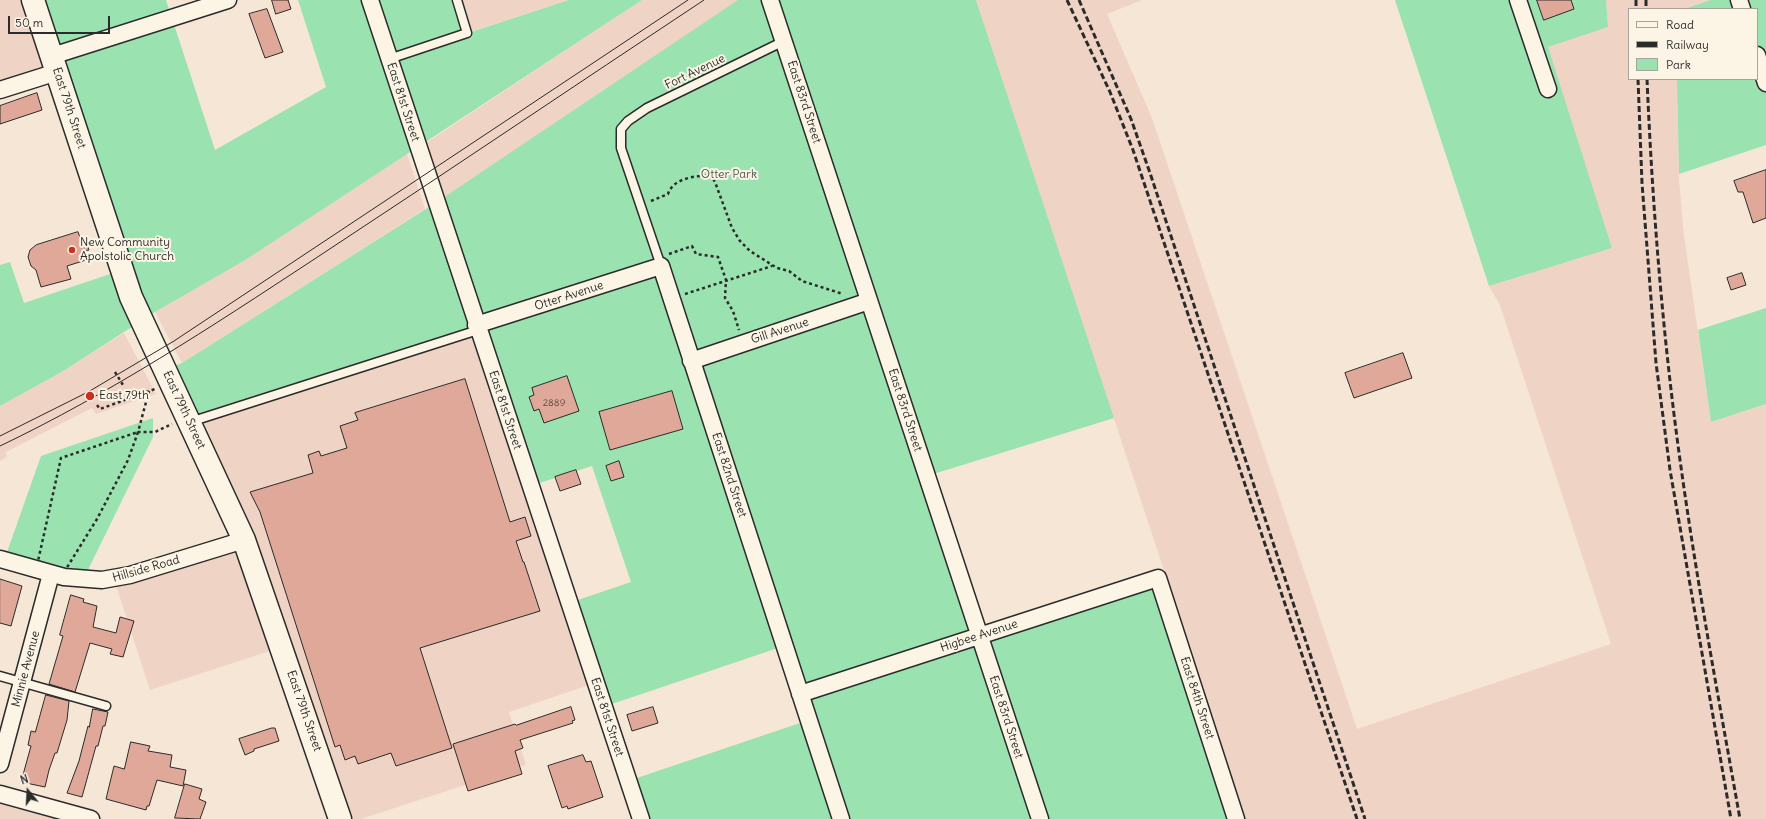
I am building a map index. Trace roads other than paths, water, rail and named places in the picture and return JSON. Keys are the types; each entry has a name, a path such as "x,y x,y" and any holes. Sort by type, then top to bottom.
{"main road":[{"name":"East 79th Street","path":"33,0 130,297 181,423 244,540 340,819"}],"street":[{"path":"0,90 54,64 228,0"},
{"name":"East 81st Street","path":"370,0 640,819"},
{"name":"East 83rd Street","path":"770,0 1040,819"},
{"path":"1518,0 1548,89"},
{"path":"1758,58 1766,83"},
{"name":"Otter Avenue","path":"477,328 665,260"},
{"name":"East 82nd Street","path":"665,260 691,360 841,819"},
{"name":"Gill Avenue","path":"691,360 869,302"},
{"name":"Hillside Road","path":"0,559 58,572 64,577 94,580 114,579 244,540"},
{"name":"Minnie Avenue","path":"0,764 22,682 58,572"},
{"name":"Higbee Avenue","path":"800,694 1158,578"},
{"name":"East 84th Street","path":"1158,578 1236,819"},
{"path":"0,794 91,819"}],"lane":[{"path":"389,59 467,34 457,0"},
{"name":"Fort Avenue","path":"621,129 628,121 647,108 784,41"},
{"name":"East 82nd Street","path":"621,129 621,148 665,260"},
{"path":"181,423 477,328"},
{"path":"0,676 106,706"}],"tram line":[{"path":"0,436 88,392 174,341 688,0"},
{"path":"0,446 41,426 121,382 198,334 362,228 704,0"}],"railway":[{"path":"1067,0 1110,92 1133,150 1357,819"},
{"path":"1079,0 1131,119 1150,173 1365,819"},
{"path":"1636,0 1636,8"},
{"path":"1646,0 1646,8"},
{"path":"1638,80 1642,183 1656,363 1670,470 1731,819"},
{"path":"1647,80 1658,255 1676,430 1698,577 1740,819"}],"place":[{"name":"New Community Apolstolic Church","path":"72,250"},
{"name":"East 79th","path":"90,396"}],"park label":[{"name":"Otter Park","path":"729,175"}]}
